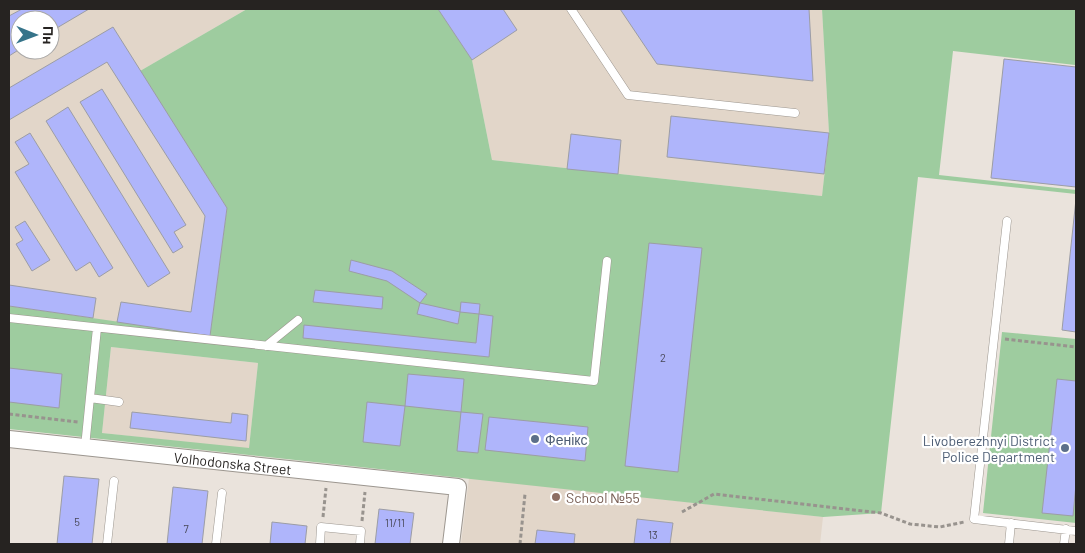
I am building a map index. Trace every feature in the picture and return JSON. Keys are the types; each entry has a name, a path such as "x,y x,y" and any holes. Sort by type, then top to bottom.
{"street":[{"name":"Volhodonska Street","path":"9,439 458,487 451,544"}],"lane":[{"path":"571,9 628,94 795,112"},
{"path":"1007,221 974,519 1076,530"},
{"path":"9,318 594,381 606,261"},
{"path":"266,346 298,320"},
{"path":"85,447 98,328"},
{"path":"90,398 119,402"},
{"path":"107,544 114,481"},
{"path":"216,544 222,492"},
{"path":"1009,544 1011,523"},
{"path":"320,544 321,527 361,531 360,544"},
{"path":"1064,544 1066,529"}],"path":[{"path":"994,338 1076,347"},
{"path":"9,414 88,423"},
{"path":"321,527 327,473"},
{"path":"361,531 367,477"},
{"path":"520,544 525,494"},
{"path":"682,512 714,494 881,512 910,524 940,527 974,519"}],"shaded area":[{"path":"9,9 247,9 140,71 227,208 210,336 9,306"},
{"path":"438,9 822,9 829,133 822,196 492,160 472,60"},
{"path":"111,347 258,363 249,449 102,433"},
{"name":"School №55","path":"469,478 823,517 820,544 461,544"}],"green space":[{"path":"247,9 438,9 472,60 492,160 822,196 829,133 822,9 1076,9 1075,65 953,51 939,175 1076,190 1076,194 918,177 881,513 823,517 9,429 9,306 210,335 227,208 140,71","holes":["111,347 258,363 249,448 102,433"]},
{"path":"1002,332 1076,339 1076,523 983,513"}],"building":[{"path":"89,9 60,26 60,10 20,10"},
{"path":"438,9 503,9 517,30 472,60"},
{"path":"620,9 809,9 813,81 657,64"},
{"path":"10,15 9,56 9,16"},
{"path":"113,27 227,208 210,336 117,322 121,302 191,312 205,216 107,62 9,120 9,88 57,60 60,60 60,58"},
{"path":"1004,59 1076,67 1076,187 991,178"},
{"path":"102,89 186,225 174,232 183,247 173,253 80,102"},
{"path":"68,107 170,273 148,287 46,121"},
{"path":"671,116 829,133 824,174 667,157"},
{"path":"30,133 113,268 99,277 90,262 76,271 15,172 29,164 15,142"},
{"path":"571,134 621,140 618,174 567,169"},
{"path":"1076,199 1076,332 1062,330"},
{"path":"25,221 50,260 32,271 16,244 23,240 15,227"},
{"path":"649,243 702,248 678,472 625,466"},
{"path":"351,260 392,271 427,294 420,303 387,281 349,271"},
{"path":"9,285 96,298 93,318 9,306"},
{"path":"315,290 383,297 382,309 313,302"},
{"path":"461,302 480,304 479,314 460,312"},
{"path":"420,303 460,312 458,324 417,314"},
{"path":"479,314 493,316 489,357 303,338 304,325 476,343"},
{"path":"9,368 62,374 59,408 9,402"},
{"path":"408,374 464,379 461,412 405,406"},
{"path":"1057,379 1076,381 1076,484 1073,516 1042,513"},
{"path":"367,402 405,406 400,446 363,442"},
{"path":"132,412 231,423 232,413 248,415 246,441 130,428"},
{"path":"461,412 483,414 478,453 457,451"},
{"path":"489,417 588,427 585,461 485,450"},
{"path":"64,476 99,479 92,544 57,544"},
{"path":"173,487 208,491 202,544 167,544"},
{"path":"379,509 414,513 410,544 375,544"},
{"path":"637,519 673,523 670,544 634,544"},
{"path":"272,522 307,526 305,544 270,544"},
{"path":"537,530 575,534 574,544 535,544"}],"place":[{"name":"Фенікс","path":"535,439"},
{"name":"Livoberezhnyi District Police Department","path":"1065,448"},
{"name":"School №55","path":"556,497"}]}
